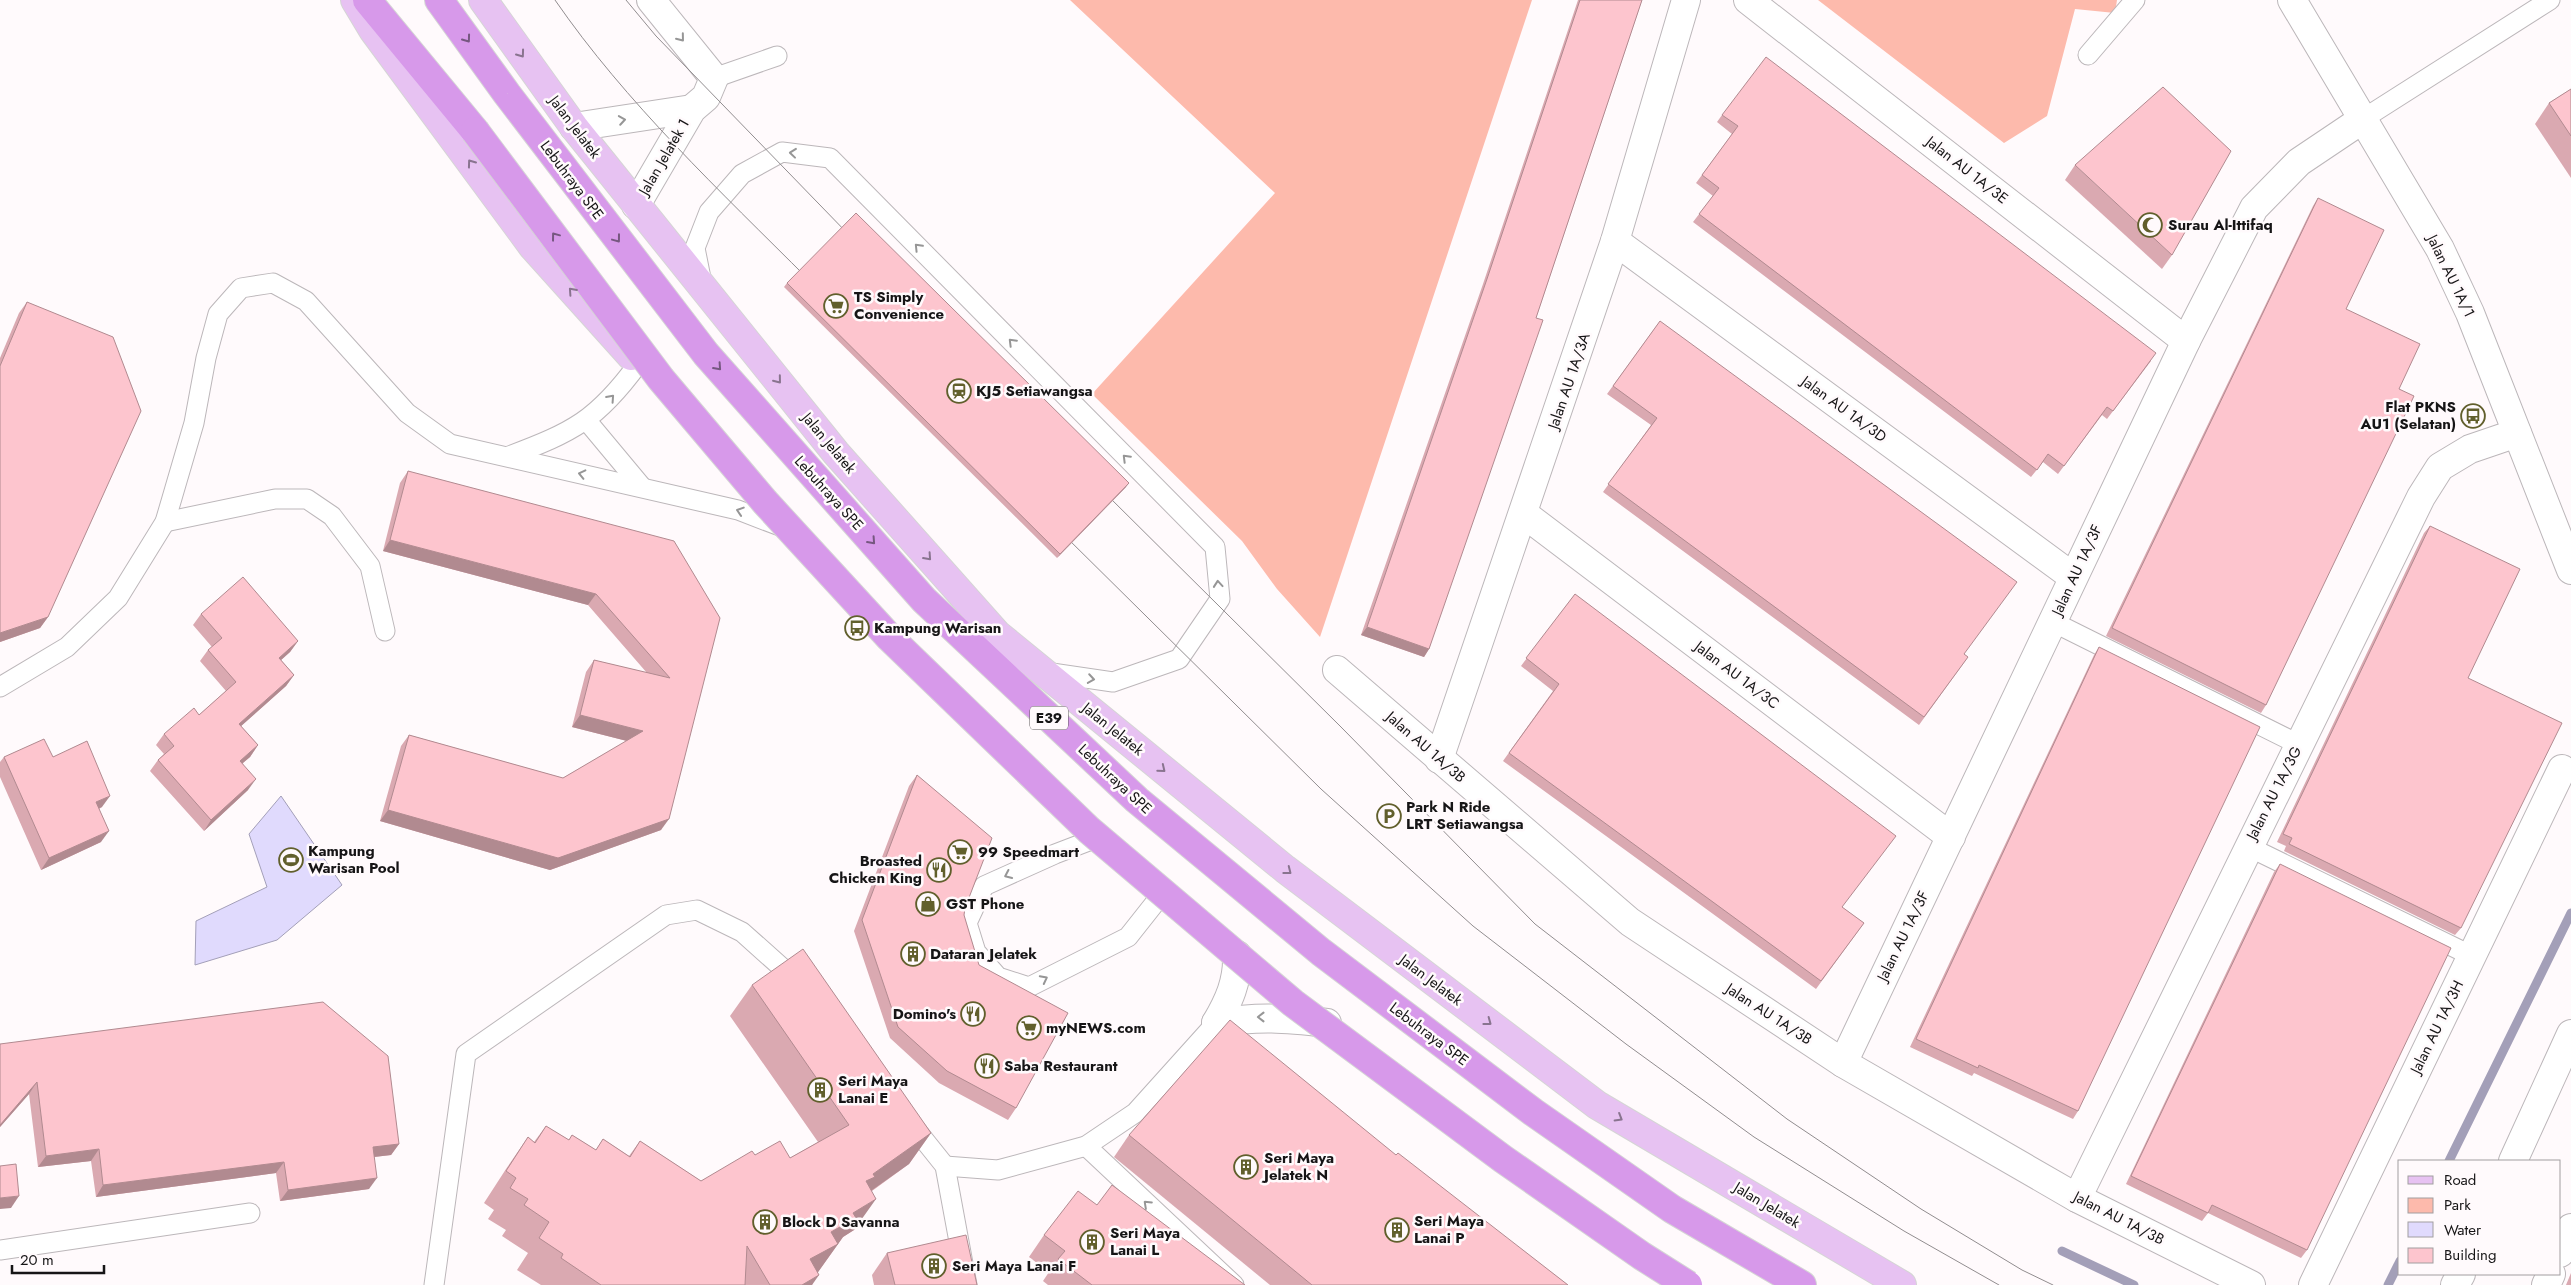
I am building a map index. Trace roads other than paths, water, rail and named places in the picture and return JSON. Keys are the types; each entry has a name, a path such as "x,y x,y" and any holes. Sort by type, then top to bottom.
{"highway":[{"path":"367,0 474,131 661,379 766,502 890,638 1089,830 1293,1003 1503,1160 1642,1256 1688,1285"},
{"path":"387,0 474,131"},
{"name":"Lebuhraya SPE","path":"439,0 519,110 706,354 924,600 1137,800 1321,952 1533,1112 1672,1209 1802,1285"}],"main road":[{"path":"355,0 373,30 533,247 785,528 875,612 913,656 1190,921 1327,1023 1459,1126 1688,1285"},
{"name":"Jalan Jelatek","path":"483,0 574,127 836,453 997,634 1285,869 1598,1105 1902,1285"}],"street":[{"path":"651,0 714,78"},
{"name":"Jalan AU 1A/3A","path":"1440,759 1616,242 1686,0"},
{"name":"Jalan AU 1A/3E","path":"1748,0 2186,341"},
{"name":"Jalan AU 1A/1","path":"2292,0 2440,249 2470,313 2571,570"},
{"name":"Jalan Jelatek 1","path":"636,205 692,110 706,97 714,78"},
{"name":"Jalan Jelatek 1","path":"574,127 692,110"},
{"name":"Jalan AU 1A/3F","path":"1843,1063 2186,341 2254,208 2299,162 2364,119"},
{"name":"Jalan AU 1A/3D","path":"1616,242 2073,577"},
{"name":"Jalan AU 1A/3G","path":"2077,1198 2247,846 2421,497 2440,467 2470,449 2517,433"},
{"name":"Jalan AU 1A/3C","path":"1524,514 1951,837"},
{"name":"Jalan AU 1A/3B","path":"1337,670 1630,922 1843,1063 2077,1198 2251,1285"},
{"name":"Jalan AU 1A/3H","path":"2313,1285 2562,769"},
{"path":"1216,1023 1229,1000 1238,972 1237,955"},
{"path":"1216,1023 1262,1017 1327,1023"},
{"path":"2513,1160 2571,1034"},
{"path":"2561,1251 2571,1228"}],"lane":[{"path":"2088,55 2135,0"},
{"path":"2364,119 2550,0"},
{"path":"714,78 777,56"},
{"path":"703,288 695,248 709,212 742,174 782,152 830,158 1215,547 1220,599 1179,659 1113,682 1043,671"},
{"path":"0,687 66,647 118,598 165,522 194,423 206,358 218,314 241,288 273,283 306,301 407,413 450,444 738,510 785,528"},
{"path":"509,456 559,437 587,420 609,401 638,364"},
{"path":"587,420 642,487"},
{"path":"165,522 275,500 307,498 332,516 370,566 385,631"},
{"path":"2053,622 2298,744"},
{"path":"1102,836 1055,854 984,886 967,923 976,952 998,977 1029,987 1128,937 1162,894"},
{"path":"2247,846 2472,956"},
{"path":"434,1285 466,1054 666,915 697,910 742,932 793,976 811,999"},
{"path":"945,1166 998,1170 1086,1146 1135,1113 1216,1023"},
{"path":"896,1105 945,1166 967,1285"},
{"path":"1086,1146 1234,1285"},
{"path":"0,1250 250,1213"}],"water":[{"name":"Kampung Warisan Pool","path":"281,796 342,885 277,940 195,965 196,921 267,887 249,834"}],"waterway":[{"path":"2449,1160 2571,913"},
{"path":"2062,1251 2134,1285"},
{"path":"2388,1285 2398,1265"}],"tram line":[{"path":"555,0 612,75 643,110 708,179 808,279"},
{"path":"626,0 656,36 851,237"},
{"path":"1103,491 1341,727 1535,924 1787,1119 1921,1209 2022,1270 2053,1285"},
{"path":"1061,532 1321,789 1473,926 1626,1044 1754,1137 1904,1231 1999,1285"}],"place":[{"name":"Surau Al-Ittifaq","path":"2150,225"},
{"name":"TS Simply Convenience","path":"836,306"},
{"name":"KJ5 Setiawangsa","path":"959,391"},
{"name":"Flat PKNS AU1 (Selatan)","path":"2473,416"},
{"name":"Kampung Warisan","path":"857,628"},
{"name":"Park N Ride LRT Setiawangsa","path":"1389,816"},
{"name":"99 Speedmart","path":"960,852"},
{"name":"Kampung Warisan Pool","path":"291,860"},
{"name":"Broasted Chicken King","path":"939,870"},
{"name":"GST Phone","path":"928,904"},
{"name":"Dataran Jelatek","path":"913,954"},
{"name":"Domino's","path":"973,1014"},
{"name":"myNEWS.com","path":"1029,1028"},
{"name":"Saba Restaurant","path":"987,1066"},
{"name":"Seri Maya Lanai E","path":"820,1090"},
{"name":"Seri Maya Jelatek N","path":"1246,1167"},
{"name":"Block D Savanna","path":"765,1222"},
{"name":"Seri Maya Lanai P","path":"1397,1230"},
{"name":"Seri Maya Lanai L","path":"1092,1242"},
{"name":"Seri Maya Lanai F","path":"934,1266"}]}
